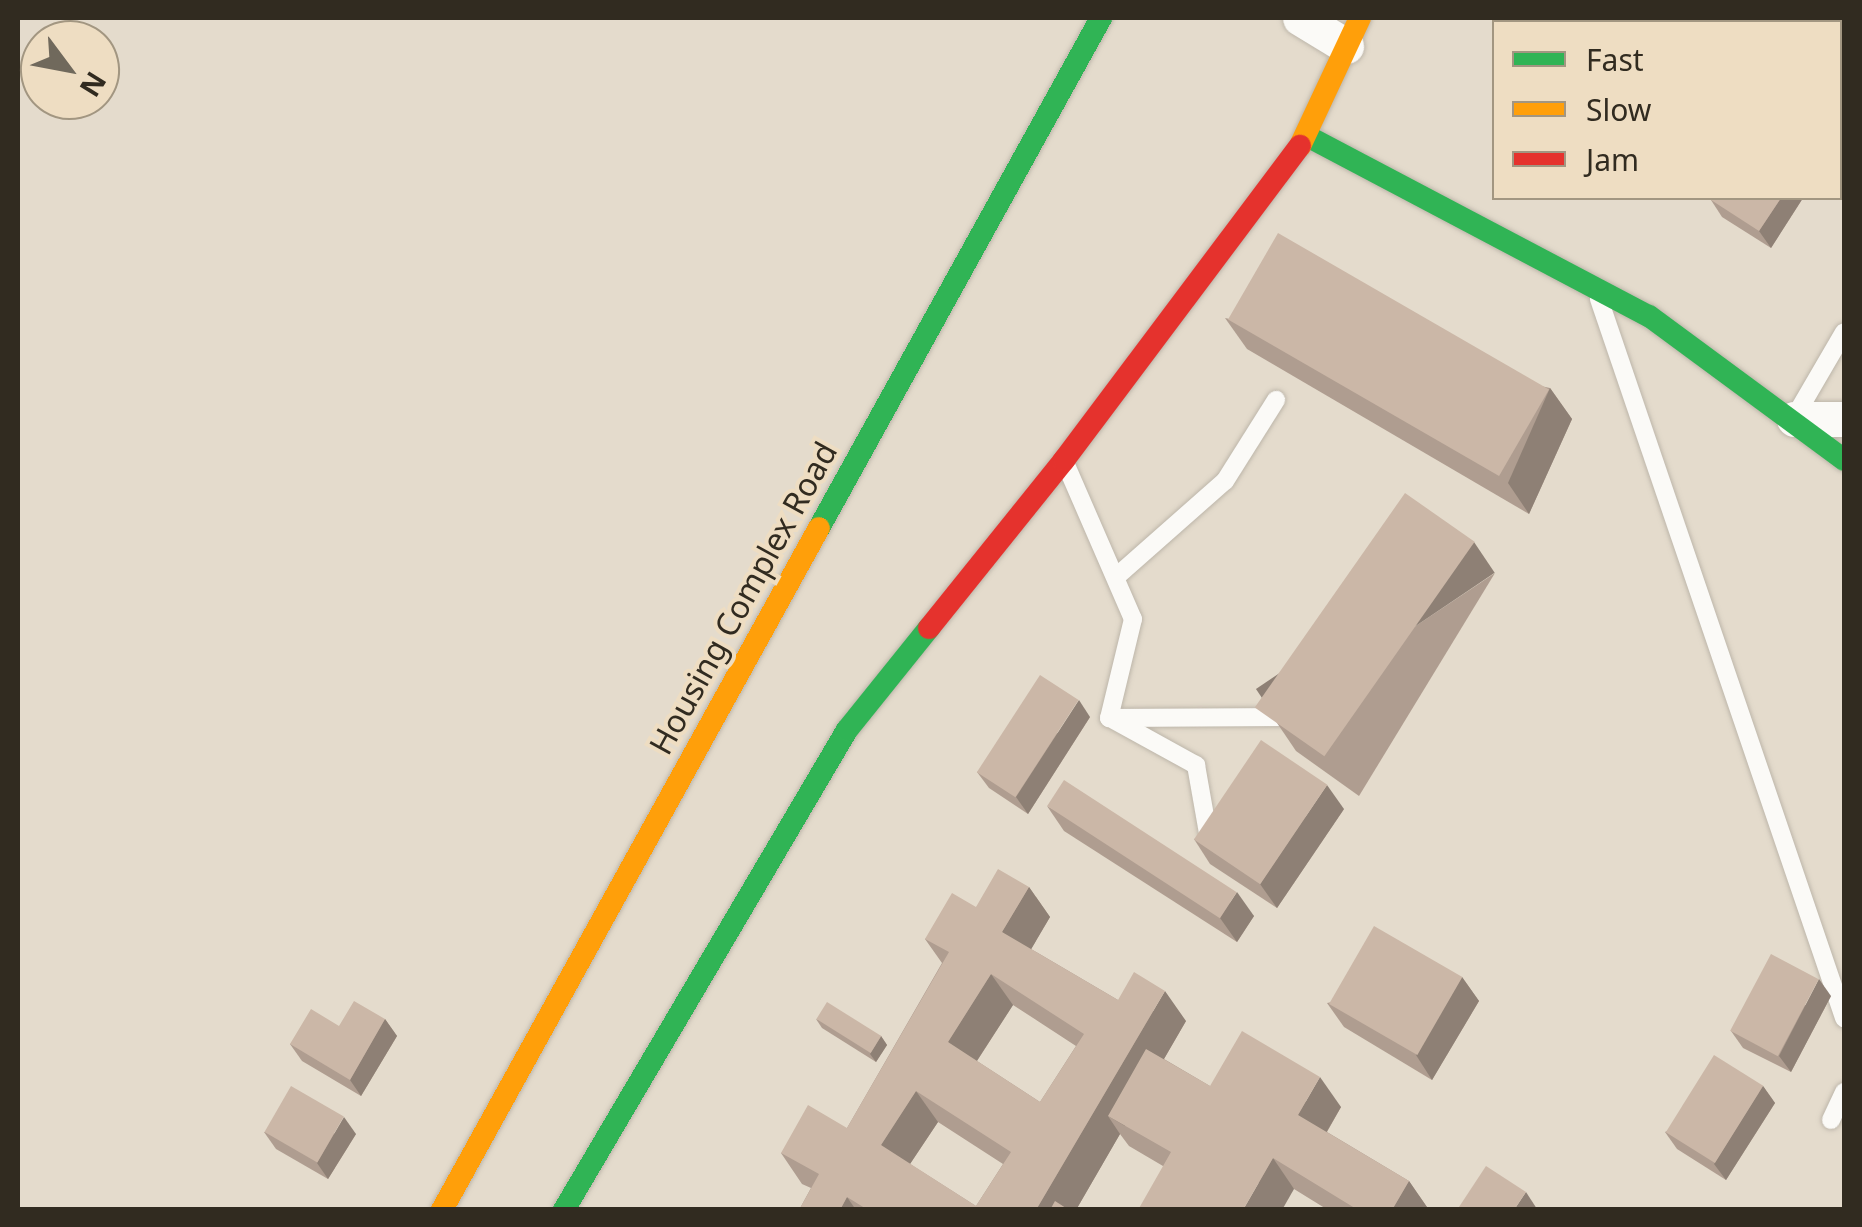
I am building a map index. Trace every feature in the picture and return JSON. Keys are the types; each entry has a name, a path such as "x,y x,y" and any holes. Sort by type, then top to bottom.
{"street":[{"name":"Housing Complex Road","path":"442,1210 1102,18"},
{"path":"575,1202 847,730 1064,460 1307,136 1353,32 1300,18"},
{"path":"1307,136 1648,316 1794,419 1844,460"},
{"path":"1794,419 1844,419"}],"lane":[{"path":"1595,288 1844,1018"},
{"path":"1794,419 1844,332"},
{"path":"1116,577 1225,482 1276,400"},
{"path":"1064,460 1133,620 1109,718"},
{"path":"1109,718 1290,717"},
{"path":"1109,718 1196,765 1208,833"},
{"path":"1831,1120 1844,1092"}],"building":[{"path":"1842,38 1844,39 1842,99"},
{"path":"1711,200 1780,200 1759,231"},
{"path":"1278,233 1549,390 1499,476 1228,320"},
{"path":"1405,493 1475,542 1324,756 1255,708"},
{"path":"1040,675 1079,700 1015,797 977,772"},
{"path":"1261,740 1327,785 1260,884 1194,839"},
{"path":"1064,780 1237,892 1220,918 1047,806"},
{"path":"998,869 1029,887 1002,932 1118,1000 1134,972 1165,991 1036,1210 868,1210 847,1197 840,1210 799,1210 819,1174 781,1153 808,1105 847,1128 949,952 925,939 952,893 976,907","holes":["991,974 1084,1034 1040,1102 948,1042","916,1091 1011,1152 976,1206 881,1145"]},
{"path":"1374,926 1462,977 1417,1055 1329,1004"},
{"path":"1771,954 1819,979 1778,1056 1730,1031"},
{"path":"354,1001 385,1019 350,1080 290,1044 311,1009 339,1026"},
{"path":"827,1002 881,1036 871,1053 816,1019"},
{"path":"1242,1031 1320,1077 1298,1115 1409,1181 1392,1210 1358,1210 1273,1158 1243,1210 1138,1210 1171,1152 1108,1116 1146,1049 1210,1086"},
{"path":"1714,1055 1763,1086 1715,1163 1666,1132"},
{"path":"291,1086 344,1116 317,1162 265,1132"},
{"path":"1486,1166 1526,1192 1514,1210 1457,1210"},
{"path":"1055,1201 1069,1210 1050,1210"}],"traffic: fast":[{"path":"819,528 1101,18"},
{"path":"1307,136 1649,316 1844,460"},
{"path":"564,1210 847,730 929,628"}],"traffic: slow":[{"path":"1300,146 1360,18"},
{"path":"442,1210 819,528"}],"traffic: jam":[{"path":"929,628 1064,460 1300,146"}]}
